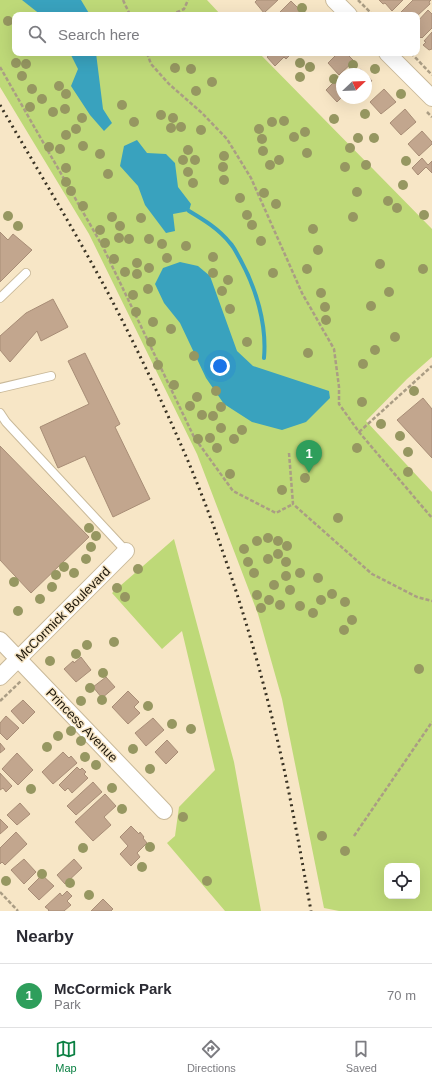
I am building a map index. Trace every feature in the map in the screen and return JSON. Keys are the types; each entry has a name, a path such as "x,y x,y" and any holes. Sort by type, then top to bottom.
{"street":[{"path":"334,0 346,12"},
{"path":"390,56 432,98"},
{"name":"McCormick Boulevard","path":"0,677 126,552"},
{"name":"Princess Avenue","path":"0,640 164,811"}],"lane":[{"path":"0,298 26,274"},
{"path":"0,388 51,376"},
{"path":"0,413 6,422 126,552"}],"path":[{"path":"123,0 129,12"},
{"path":"178,12 184,9 188,0"},
{"path":"358,0 370,12"},
{"path":"148,56 151,64 169,84 202,113 227,139 251,178 302,293 334,349 339,387 339,404 359,432 432,518"},
{"path":"414,56 432,75"},
{"path":"0,67 103,247 194,437 233,491 276,513 294,504"},
{"path":"359,432 432,366"},
{"path":"289,453 294,504 372,574 417,597 432,601"},
{"path":"0,701 21,681"},
{"path":"354,836 432,722"},
{"path":"0,892 18,911"}],"green space":[{"path":"0,0 207,0 218,12 12,12 12,56 262,56 432,229 432,357 407,379 366,421 432,492 432,911 339,911 324,908 282,699 258,614 197,454 89,234 0,87"},
{"path":"174,539 234,762 261,911 225,911 167,843 175,836 179,807 215,770 182,631 162,649 112,593"}],"water":[{"path":"22,0 81,0 88,12 37,12"},
{"path":"72,56 96,56 103,109 112,123 104,131 90,115 71,86 78,69"},
{"path":"137,140 147,153 166,154 175,163 178,187 191,204 189,211 173,214 175,231 166,233 145,205 138,186 120,166 124,146"},
{"path":"180,262 198,266 210,276 237,351 253,366 329,391 330,398 306,422 282,430 252,422 224,404 206,378 180,323 164,303 155,284 163,268"}],"building":[{"path":"257,0 278,0 265,12 263,12 255,2"},
{"path":"379,0 403,0 392,11 385,3 383,4"},
{"path":"413,0 431,0 429,2 430,4 420,13 420,12 401,12"},
{"path":"291,1 302,12 280,12"},
{"path":"428,10 432,14 432,28 422,38 420,38 420,19"},
{"path":"432,32 432,49 429,50 423,45 426,42 424,41"},
{"path":"289,56 286,59 284,57 275,66 267,57"},
{"path":"335,56 349,56 354,61 346,68 336,68 336,72 328,63"},
{"path":"336,80 336,101 326,90"},
{"path":"384,89 396,102 381,114 372,104 372,100"},
{"path":"405,109 416,122 401,135 390,123"},
{"path":"422,131 432,142 432,144 419,156 408,144"},
{"path":"422,158 428,165 432,161 432,173 426,167 418,175 412,168"},
{"path":"0,232 8,240 13,234 32,250 0,282"},
{"path":"53,299 68,327 41,341 37,331 10,362 0,350 0,336 26,313"},
{"path":"85,353 120,424 115,427 150,499 113,517 85,456 58,468 40,427 89,404 68,361"},
{"path":"423,398 432,409 432,458 397,420"},
{"path":"0,446 89,537 31,593 0,560"},
{"path":"81,657 91,670 76,682 64,669 73,661 74,663"},
{"path":"106,677 115,687 102,698 93,687"},
{"path":"128,691 139,702 134,707 140,713 128,724 112,707"},
{"path":"23,700 35,712 23,724 11,711"},
{"path":"6,716 19,728 7,740 0,733 0,723"},
{"path":"153,718 164,730 146,746 135,733"},
{"path":"167,740 178,752 166,764 155,752"},
{"path":"0,743 5,749 0,753"},
{"path":"63,752 69,758 71,756 77,763 53,784 42,772"},
{"path":"17,753 33,770 18,785 2,769"},
{"path":"77,767 80,770 82,768 86,772 84,774 88,778 72,793 68,788 65,791 59,785"},
{"path":"0,773 12,786 6,792 3,788 0,790"},
{"path":"93,782 102,792 76,815 67,806"},
{"path":"105,794 116,806 104,817 111,825 93,841 75,822"},
{"path":"20,803 30,814 17,825 7,815"},
{"path":"0,819 8,827 0,834"},
{"path":"131,826 139,834 140,832 147,843 137,853 140,857 131,866 120,854 128,846 120,837"},
{"path":"16,832 27,844 5,865 2,862 0,864 0,848"},
{"path":"24,859 36,872 24,884 11,870"},
{"path":"74,859 82,868 65,884 57,875"},
{"path":"42,875 54,886 39,900 28,889"},
{"path":"67,891 72,896 67,901 71,905 64,911 48,911 49,910 45,907 60,893 62,896"},
{"path":"103,899 113,909 111,911 91,911"}],"waterway":[{"path":"189,211 211,225 226,238 246,270 262,319 264,332 264,358"}],"railway":[{"path":"0,105 81,244 118,312 169,418 203,499 218,538 244,617 267,697 286,778 311,911"}],"place":[{"name":"McCormick Park","path":"309,473"}]}
